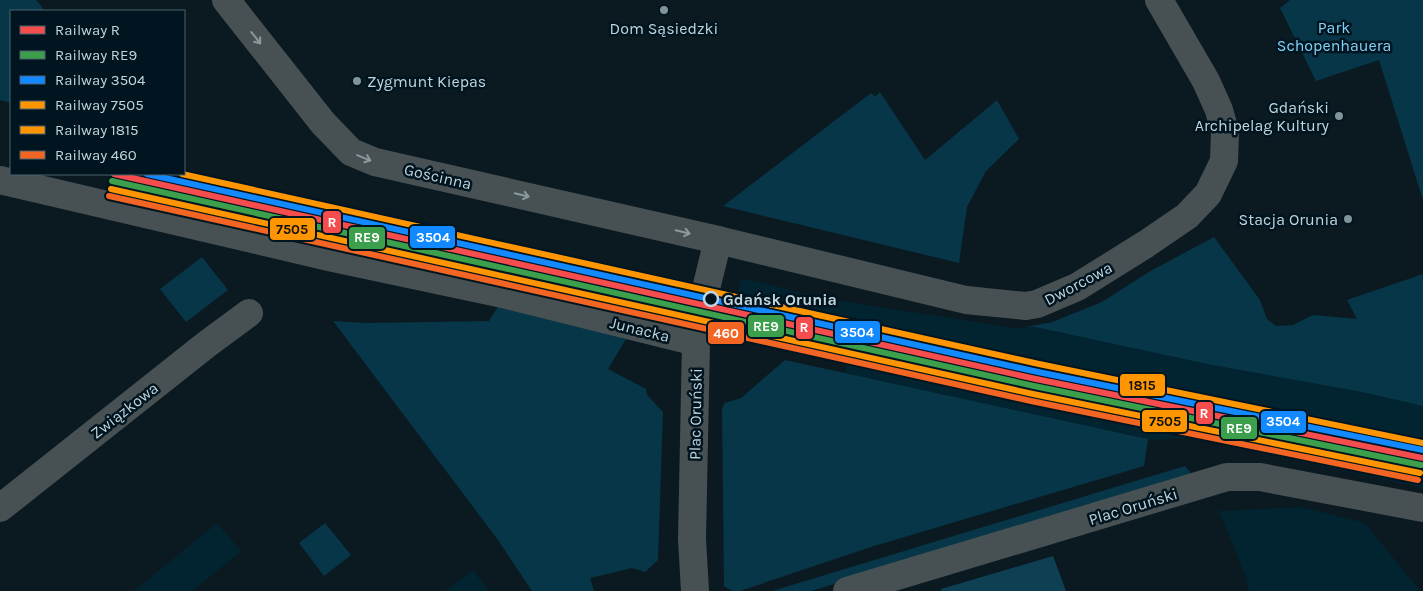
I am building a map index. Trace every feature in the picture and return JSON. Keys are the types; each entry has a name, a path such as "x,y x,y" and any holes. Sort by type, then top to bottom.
{"street":[{"name":"Gościnna","path":"226,0 323,124 351,152 375,162 718,240"},
{"name":"Dworcowa","path":"718,240 966,300 1026,306 1037,304 1077,287 1187,216 1208,194 1224,161 1225,132 1219,110 1206,81 1159,0"},
{"name":"Junacka","path":"0,180 329,257 503,294 696,342"},
{"name":"Plac Oruński","path":"694,591 692,539 696,342 702,305 718,240"},
{"name":"Związkowa","path":"0,508 249,313"},
{"name":"Plac Oruński","path":"847,591 1228,477 1260,477 1423,508"}],"shaded area":[{"path":"741,279 768,284 815,297 1016,328 1035,327 1207,364 1362,392 1423,406 1423,488 1191,438 1148,439 845,373 848,360 729,333"},
{"path":"1301,507 1365,523 1420,591 1249,591 1245,575 1219,511"},
{"path":"217,523 241,551 192,591 134,591"},
{"path":"1053,556 1066,591 942,591 941,589"},
{"path":"473,570 489,591 445,591"}],"green space":[{"path":"0,0 36,0 44,10 10,10 10,103 0,100"},
{"name":"Park Schopenhauera","path":"1290,0 1423,0 1423,200 1379,60 1316,81 1280,8"},
{"path":"880,92 925,160 997,100 1019,139 986,171 967,207 959,263 723,206 871,93 875,97"},
{"path":"1214,237 1260,300 1267,319 1276,326 1293,325 1313,315 1357,319 1347,300 1423,274 1423,406 1362,392 1207,364 1035,327 1026,327 1052,322 1102,302 1147,273"},
{"path":"202,257 228,290 186,322 160,289"},
{"path":"501,302 629,334 608,369 646,389 647,395 663,412 658,560 645,572 632,568 590,578 594,591 532,591 498,540 333,321 366,323 489,321"},
{"path":"785,360 1148,439 1144,466 874,546 740,591 732,591 724,586 722,408 725,403 741,398"},
{"path":"1185,466 1192,474 811,591 772,591"},
{"path":"325,523 351,555 324,576 299,543"}],"rail line":[{"name":"R","path":"118,175 1036,379 1423,458"},
{"name":"3504","path":"152,175 1038,372 1423,450"},
{"name":"1815","path":"185,175 1039,364 1423,443"},
{"name":"RE9","path":"112,181 1034,386 1421,465"},
{"name":"7505","path":"111,189 1033,394 1420,473"},
{"name":"460","path":"109,196 1031,401 1418,480"}],"place":[{"name":"Dom Sąsiedzki","path":"664,10"},
{"name":"Zygmunt Kiepas","path":"357,81"},
{"name":"Gdański Archipelag Kultury","path":"1339,116"},
{"name":"Stacja Orunia","path":"1348,219"},
{"name":"Gdańsk Orunia","path":"711,299"}]}
